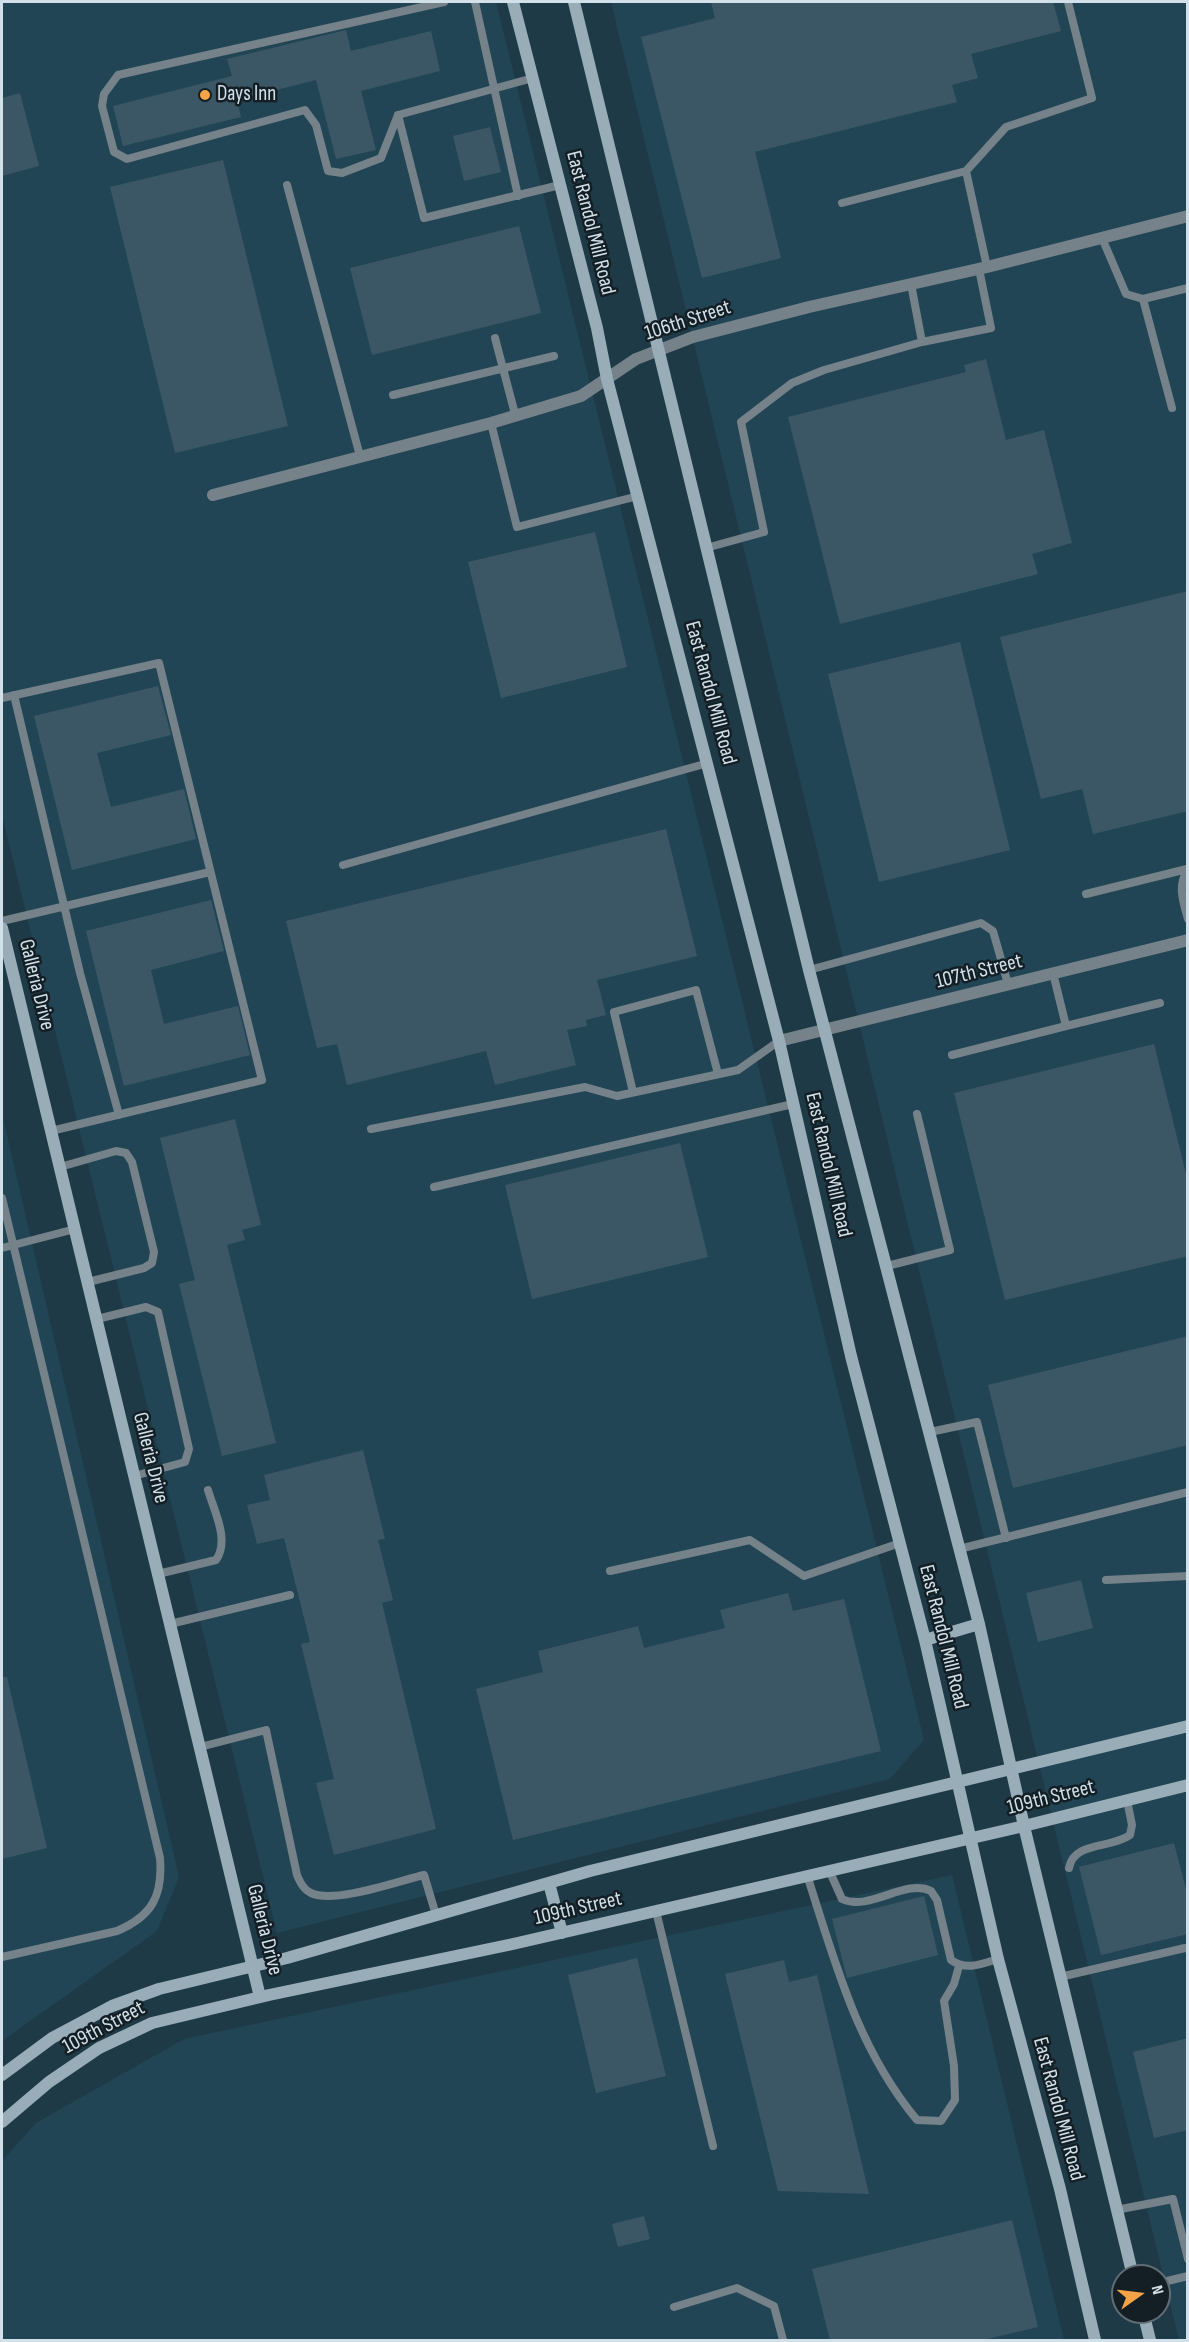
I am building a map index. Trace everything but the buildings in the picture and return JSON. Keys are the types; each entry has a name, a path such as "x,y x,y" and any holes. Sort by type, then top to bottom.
{"main road":[{"name":"East Randol Mill Road","path":"513,2 597,328 607,380 779,1041 851,1356 925,1640 998,1959 1060,2189 1095,2340"},
{"name":"East Randol Mill Road","path":"574,2 809,970 979,1624 1024,1826 1130,2264"},
{"name":"Galleria Drive","path":"2,928 260,1997"},
{"path":"925,1640 979,1624"},
{"name":"109th Street","path":"2,2074 52,2038 112,2006 159,1989 436,1915 549,1882 1188,1726"},
{"name":"109th Street","path":"2,2122 49,2082 99,2048 152,2022 562,1933 971,1836 1024,1826 1188,1785"},
{"path":"549,1882 562,1933"},
{"path":"1146,2324 1150,2340"}],"street":[{"name":"106th Street","path":"213,495 491,423 580,396 636,359 704,335 1188,216"},
{"name":"107th Street","path":"779,1041 1188,940"}],"lane":[{"path":"398,115 381,158 342,173 328,171 316,124 305,110 127,159 114,152 102,106 104,94 118,75 444,2"},
{"path":"475,2 518,196"},
{"path":"842,203 966,171 1006,127 1092,98 1068,2"},
{"path":"398,115 533,78"},
{"path":"398,115 424,218 560,185"},
{"path":"706,548 764,532 741,422 792,383 824,370 922,342 991,328 966,171"},
{"path":"287,185 360,456"},
{"path":"1102,238 1126,294 1143,299 1188,288"},
{"path":"911,284 922,342"},
{"path":"1143,299 1172,408"},
{"path":"495,338 515,414"},
{"path":"393,395 554,356"},
{"path":"491,423 517,527 638,496"},
{"path":"2,698 159,663 262,1080 51,1131"},
{"path":"15,695 80,973 119,1115"},
{"path":"343,865 708,763"},
{"path":"1086,894 1187,869"},
{"path":"1187,869 1181,879 1181,892 1188,919"},
{"path":"2,921 210,872"},
{"path":"809,970 981,923 993,931 1008,984"},
{"path":"1053,973 1066,1026"},
{"path":"633,1092 614,1011 696,990 718,1074"},
{"path":"952,1055 1160,1003"},
{"path":"371,1129 585,1088 617,1096 738,1070 779,1041"},
{"path":"434,1187 793,1104"},
{"path":"886,1266 950,1250 917,1114"},
{"path":"60,1167 116,1151 126,1153 132,1162 154,1252 152,1263 144,1268 88,1282"},
{"path":"2,1198 157,1846 161,1877 157,1895 148,1911 134,1923 117,1931 2,1957"},
{"path":"2,1248 75,1229"},
{"path":"97,1320 146,1307 158,1312 189,1449 185,1462 134,1476"},
{"path":"930,1432 977,1422 1006,1538"},
{"path":"158,1574 216,1560 222,1551 222,1536 208,1490"},
{"path":"960,1549 1188,1492"},
{"path":"610,1571 750,1540 804,1576 900,1543"},
{"path":"1106,1580 1188,1576"},
{"path":"170,1624 290,1595"},
{"path":"200,1747 266,1730 297,1875 302,1885 311,1893 324,1896 346,1894 424,1875 436,1915"},
{"path":"1069,1868 1071,1857 1077,1852 1121,1841 1130,1835 1132,1825 1127,1800"},
{"path":"829,1870 842,1899 852,1904 918,1888 931,1891 937,1900 951,1960 959,1966 975,1966 998,1959"},
{"path":"807,1875 839,1981 858,2024 893,2092 917,2120 941,2121 955,2100 954,2066 944,2001 954,1984 959,1966"},
{"path":"656,1911 713,2146"},
{"path":"1060,1977 1185,1948"},
{"path":"1116,2210 1173,2199 1188,2259"},
{"path":"1171,2280 1188,2276"},
{"path":"674,2307 737,2288 774,2306 783,2340"}],"shaded area":[{"path":"2,2 496,2 924,1740 890,1779 277,1933 2,815"},
{"path":"611,2 1187,2 1187,2340 1179,2340 1171,2307 1171,2264 1161,2264"},
{"path":"2,1114 179,1877 157,1931 2,2041"},
{"path":"952,1875 1064,2340 2,2340 2,2161 36,2123 184,2039"}],"place":[{"name":"Days Inn","path":"205,95"}]}
